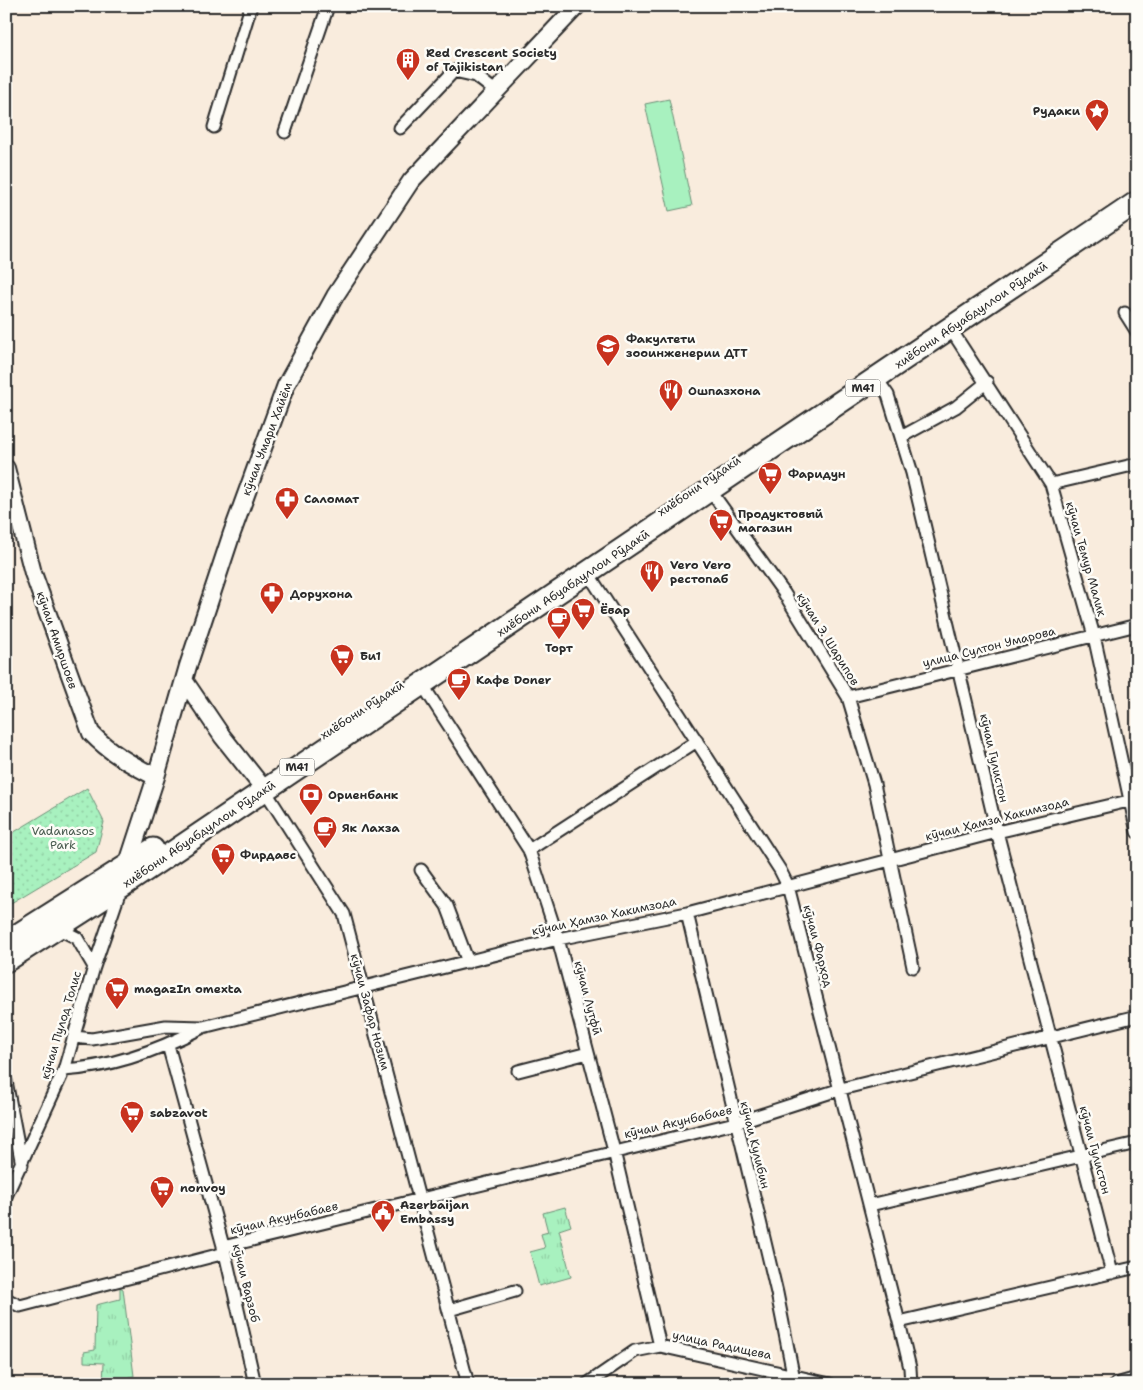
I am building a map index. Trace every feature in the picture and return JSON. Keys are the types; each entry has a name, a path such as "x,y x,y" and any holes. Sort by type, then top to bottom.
{"highway":[{"path":"947,324 1137,188"},
{"name":"хиёбони Абуабдуллои Рӯдакӣ","path":"6,961 121,887 261,784 422,684 526,608 947,324 1137,202"},
{"name":"хиёбони Рӯдакӣ","path":"6,942 128,864 261,784 526,608"}],"street":[{"path":"214,127 251,6"},
{"path":"285,132 328,6"},
{"name":"кӯчаи Умари Хайём","path":"121,887 184,680 232,533 290,377 335,296 411,181 576,6"},
{"path":"400,128 454,71 476,76 495,91"},
{"path":"1124,313 1137,332"},
{"name":"кӯчаи Темур Малик","path":"947,324 987,382 1051,484 1094,636 1133,800 1137,832"},
{"name":"кӯчаи Гулистон","path":"873,374 888,396 912,473 960,668 997,832 1112,1273"},
{"path":"901,437 956,407 987,382"},
{"path":"1051,484 1137,464"},
{"name":"кӯчаи Амиршоев","path":"6,468 34,573 91,733 103,746 127,763 156,777"},
{"name":"кӯчаи Э. Шарипов","path":"708,486 784,593 848,696 874,784 913,967"},
{"name":"кӯчаи Фарҳод","path":"585,569 697,741 788,886 899,1322 910,1368 911,1384"},
{"name":"улица Султон Умарова","path":"848,696 1137,625"},
{"name":"кӯчаи Зафар Нозим","path":"184,680 222,736 261,784 344,914 468,1384"},
{"name":"кӯчаи Лутфӣ","path":"422,684 530,850 558,939 614,1151 660,1346"},
{"path":"530,850 697,741"},
{"name":"кӯчаи Ҳамза Хакимзода","path":"74,1037 100,1038 166,1026 203,1027 558,939 687,913 997,832 1133,800"},
{"path":"421,870 447,906 468,962"},
{"name":"кӯчаи Пулод Толис","path":"6,1196 22,1165 64,1070 94,967 121,887"},
{"name":"кӯчаи Кулибин","path":"687,913 776,1293 793,1379"},
{"path":"57,928 77,938 94,967"},
{"name":"кӯчаи Акунбабаев","path":"6,1299 20,1306 224,1250 419,1200 735,1123 841,1089 1051,1039 1137,1016"},
{"path":"64,1070 90,1068 168,1045 203,1027"},
{"name":"кӯчаи Варзоб","path":"168,1045 224,1250 255,1384"},
{"path":"518,1071 588,1053"},
{"path":"6,1081 22,1165"},
{"path":"870,1205 1083,1158 1137,1144"},
{"path":"899,1322 1137,1267"},
{"path":"449,1310 515,1291"},
{"name":"улица Радищева","path":"587,1384 635,1351 660,1346 793,1379 830,1384"},
{"path":"1116,1384 1137,1378"}],"green space":[{"path":"669,99 692,206 669,211 645,104"},
{"name":"Vadanasos Park","path":"87,788 104,822 96,852 6,906 6,837"},
{"path":"565,1207 571,1226 559,1230 571,1277 539,1286 530,1252 545,1248 541,1234 548,1232 543,1213"},
{"path":"120,1287 123,1289 134,1376 125,1378 126,1384 83,1384 103,1382 104,1363 84,1362 84,1352 95,1350 96,1305 120,1299"}],"place":[{"name":"Red Crescent Society of Tajikistan","path":"408,81"},
{"name":"Рудаки","path":"1097,132"},
{"name":"Факултети зооинженерии ДТТ","path":"608,367"},
{"name":"Oшпазхона","path":"671,412"},
{"name":"Фаридун","path":"770,495"},
{"name":"Саломат","path":"287,520"},
{"name":"Продуктовый магазин","path":"721,542"},
{"name":"Vero Vero рестопаб","path":"652,593"},
{"name":"Дорухона","path":"272,615"},
{"name":"Ёвар","path":"583,631"},
{"name":"Торт","path":"559,640"},
{"name":"Би1","path":"342,677"},
{"name":"Кафе Doner","path":"459,701"},
{"name":"Ориенбанк","path":"311,816"},
{"name":"Як Лахза","path":"325,849"},
{"name":"Фирдавс","path":"223,876"},
{"name":"magazIn omexta","path":"117,1010"},
{"name":"sabzavot","path":"132,1134"},
{"name":"nonvoy","path":"162,1209"},
{"name":"Azerbaijan Embassy","path":"383,1233"}]}
